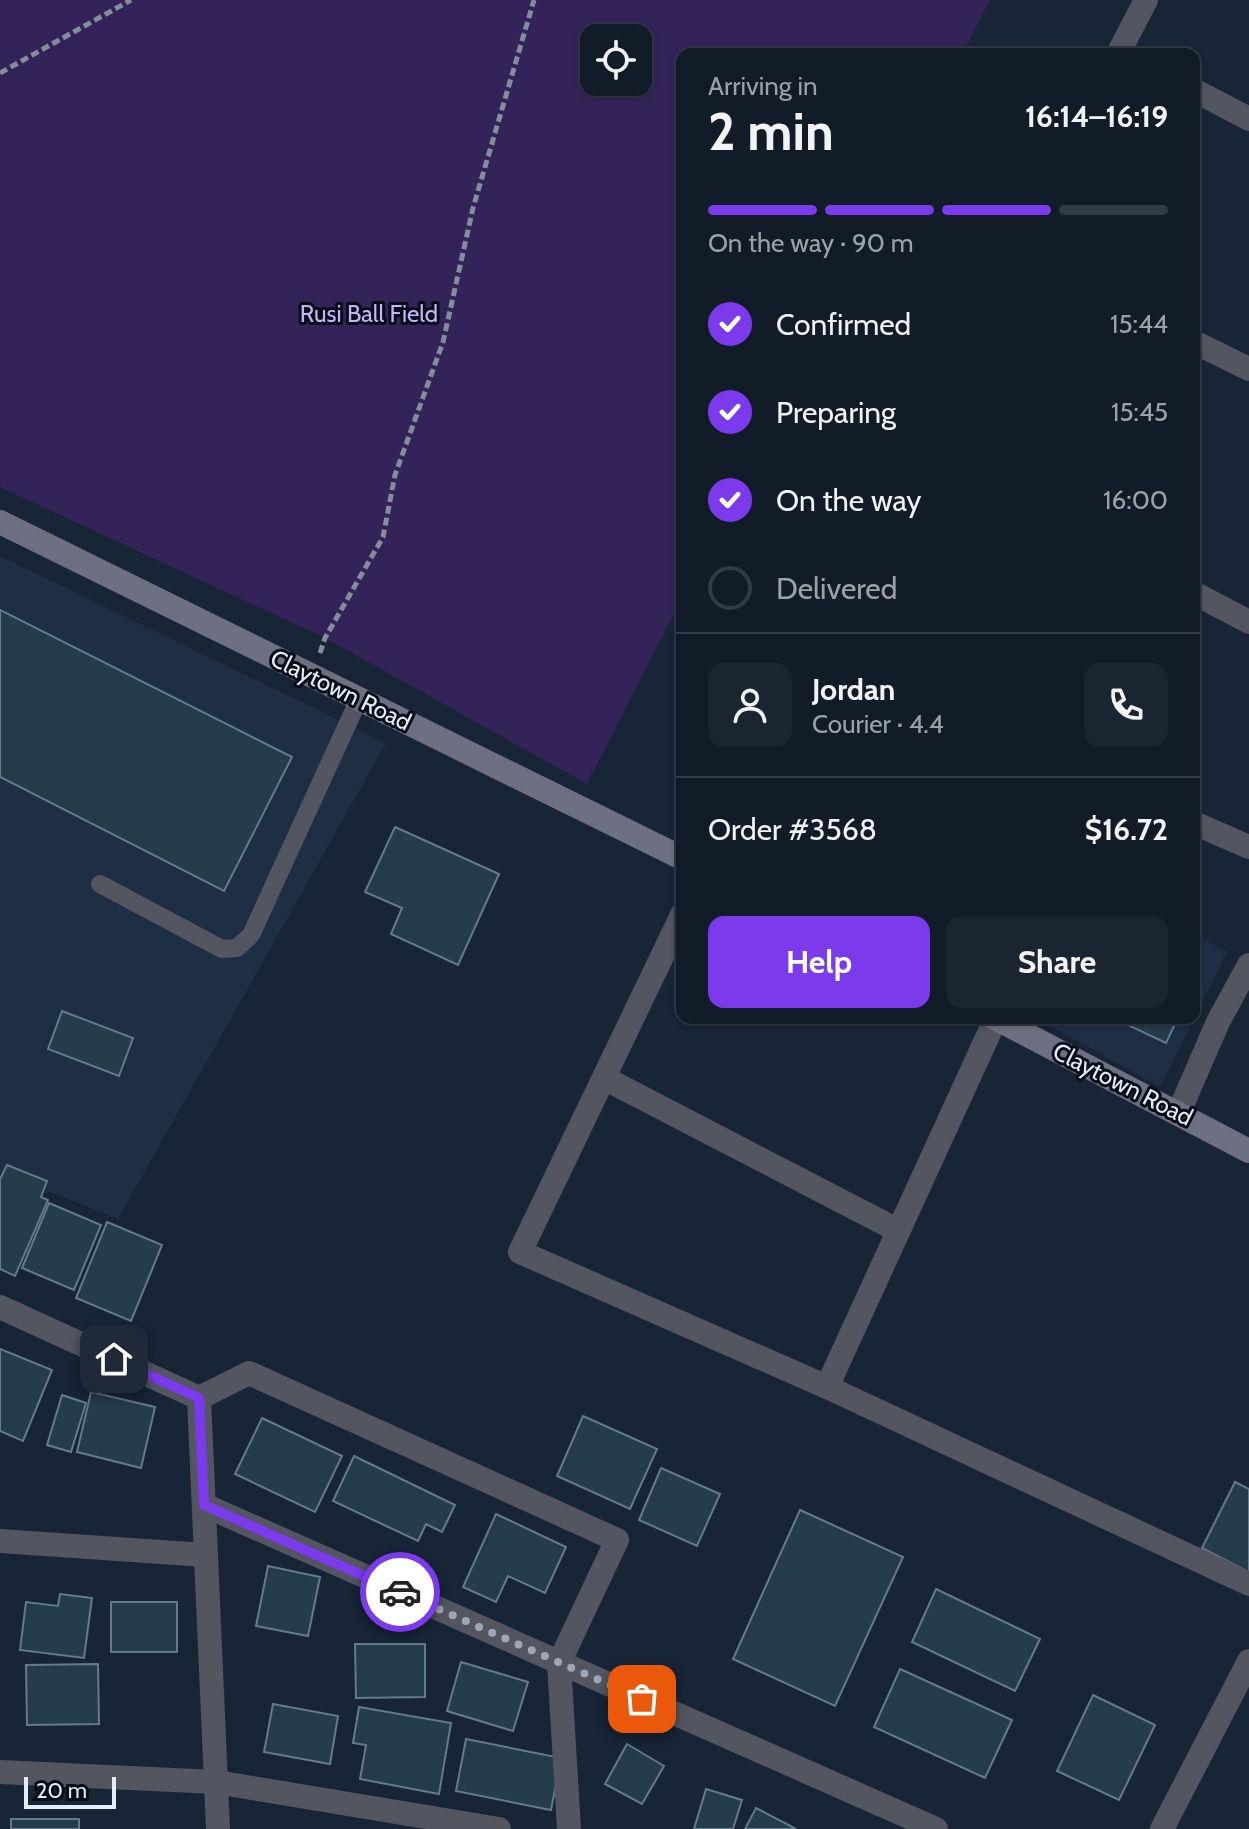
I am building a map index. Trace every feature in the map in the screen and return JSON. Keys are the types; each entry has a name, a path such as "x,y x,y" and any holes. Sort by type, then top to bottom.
{"street":[{"path":"1123,48 1146,0"},
{"path":"1200,93 1249,119"},
{"path":"1200,345 1249,369"},
{"name":"Claytown Road","path":"0,522 676,855"},
{"path":"1200,596 1249,622"},
{"path":"1200,826 1249,847"},
{"path":"676,928 520,1252 827,1387 1249,1584"},
{"path":"1179,1112 1218,1022 1249,965"},
{"path":"827,1387 993,1024"},
{"name":"Claytown Road","path":"1008,1024 1249,1151"},
{"path":"604,1078 897,1230"},
{"path":"0,1307 199,1398"},
{"path":"199,1398 249,1373 617,1540 559,1663 569,1829"},
{"path":"199,1398 218,1829"},
{"path":"204,1505 923,1826"},
{"path":"0,1541 205,1555"},
{"path":"1162,1829 1249,1661"},
{"path":"0,1772 216,1782 499,1829"}],"lane":[{"path":"100,884 222,949 237,948 251,935 359,699"}],"path":[{"path":"0,73 131,0"},
{"path":"311,676 325,638 383,537 395,475 443,342 473,208 534,0"}],"shaded area":[{"path":"0,556 386,743 118,1219 0,1172"},
{"path":"1200,937 1227,952 1200,1006"},
{"path":"1047,1024 1191,1024 1160,1087"}],"green space":[{"name":"Rusi Ball Field","path":"0,0 990,0 965,48 676,48 676,610 587,784 325,638 0,487"}],"building":[{"path":"0,610 292,757 224,891 0,777"},
{"path":"395,827 499,874 458,965 391,934 402,908 365,892"},
{"path":"62,1011 133,1038 119,1076 48,1049"},
{"path":"1131,1024 1175,1024 1166,1043"},
{"path":"7,1165 47,1181 41,1197 48,1200 15,1276 0,1269 0,1179"},
{"path":"49,1203 101,1225 74,1290 22,1268"},
{"path":"107,1222 162,1245 131,1321 76,1298"},
{"path":"0,1349 52,1370 23,1441 0,1431"},
{"path":"91,1392 155,1407 141,1468 77,1452"},
{"path":"62,1395 86,1403 71,1452 47,1445"},
{"path":"583,1416 657,1449 630,1509 557,1476"},
{"path":"262,1418 342,1456 315,1512 235,1474"},
{"path":"354,1456 455,1505 442,1532 426,1524 418,1541 333,1501"},
{"path":"661,1468 720,1494 697,1546 639,1520"},
{"path":"1235,1482 1249,1489 1249,1572 1202,1548"},
{"path":"800,1510 903,1557 835,1706 733,1659"},
{"path":"496,1514 566,1547 545,1593 508,1576 496,1602 463,1587"},
{"path":"268,1566 320,1577 308,1636 256,1626"},
{"path":"936,1589 1040,1639 1015,1691 912,1642"},
{"path":"60,1594 92,1598 84,1658 20,1650 26,1602 58,1606"},
{"path":"111,1602 177,1602 177,1652 111,1652"},
{"path":"355,1644 425,1644 425,1697 356,1698"},
{"path":"461,1662 528,1682 513,1731 447,1711"},
{"path":"98,1664 99,1724 27,1725 26,1665"},
{"path":"900,1669 1012,1720 985,1778 874,1727"},
{"path":"1093,1695 1155,1725 1119,1800 1057,1771"},
{"path":"273,1704 338,1716 330,1764 264,1752"},
{"path":"359,1707 451,1723 439,1794 360,1779 366,1745 353,1743"},
{"path":"466,1739 561,1758 551,1810 456,1791"},
{"path":"627,1744 664,1766 642,1804 605,1784"},
{"path":"706,1789 742,1800 733,1829 694,1829"},
{"path":"756,1808 796,1829 745,1829"},
{"path":"11,1819 79,1819 79,1829 11,1829"}],"way so far":[{"path":"400,1592 642,1699"}],"route":[{"path":"114,1359 199,1398 204,1505 400,1592"}]}
